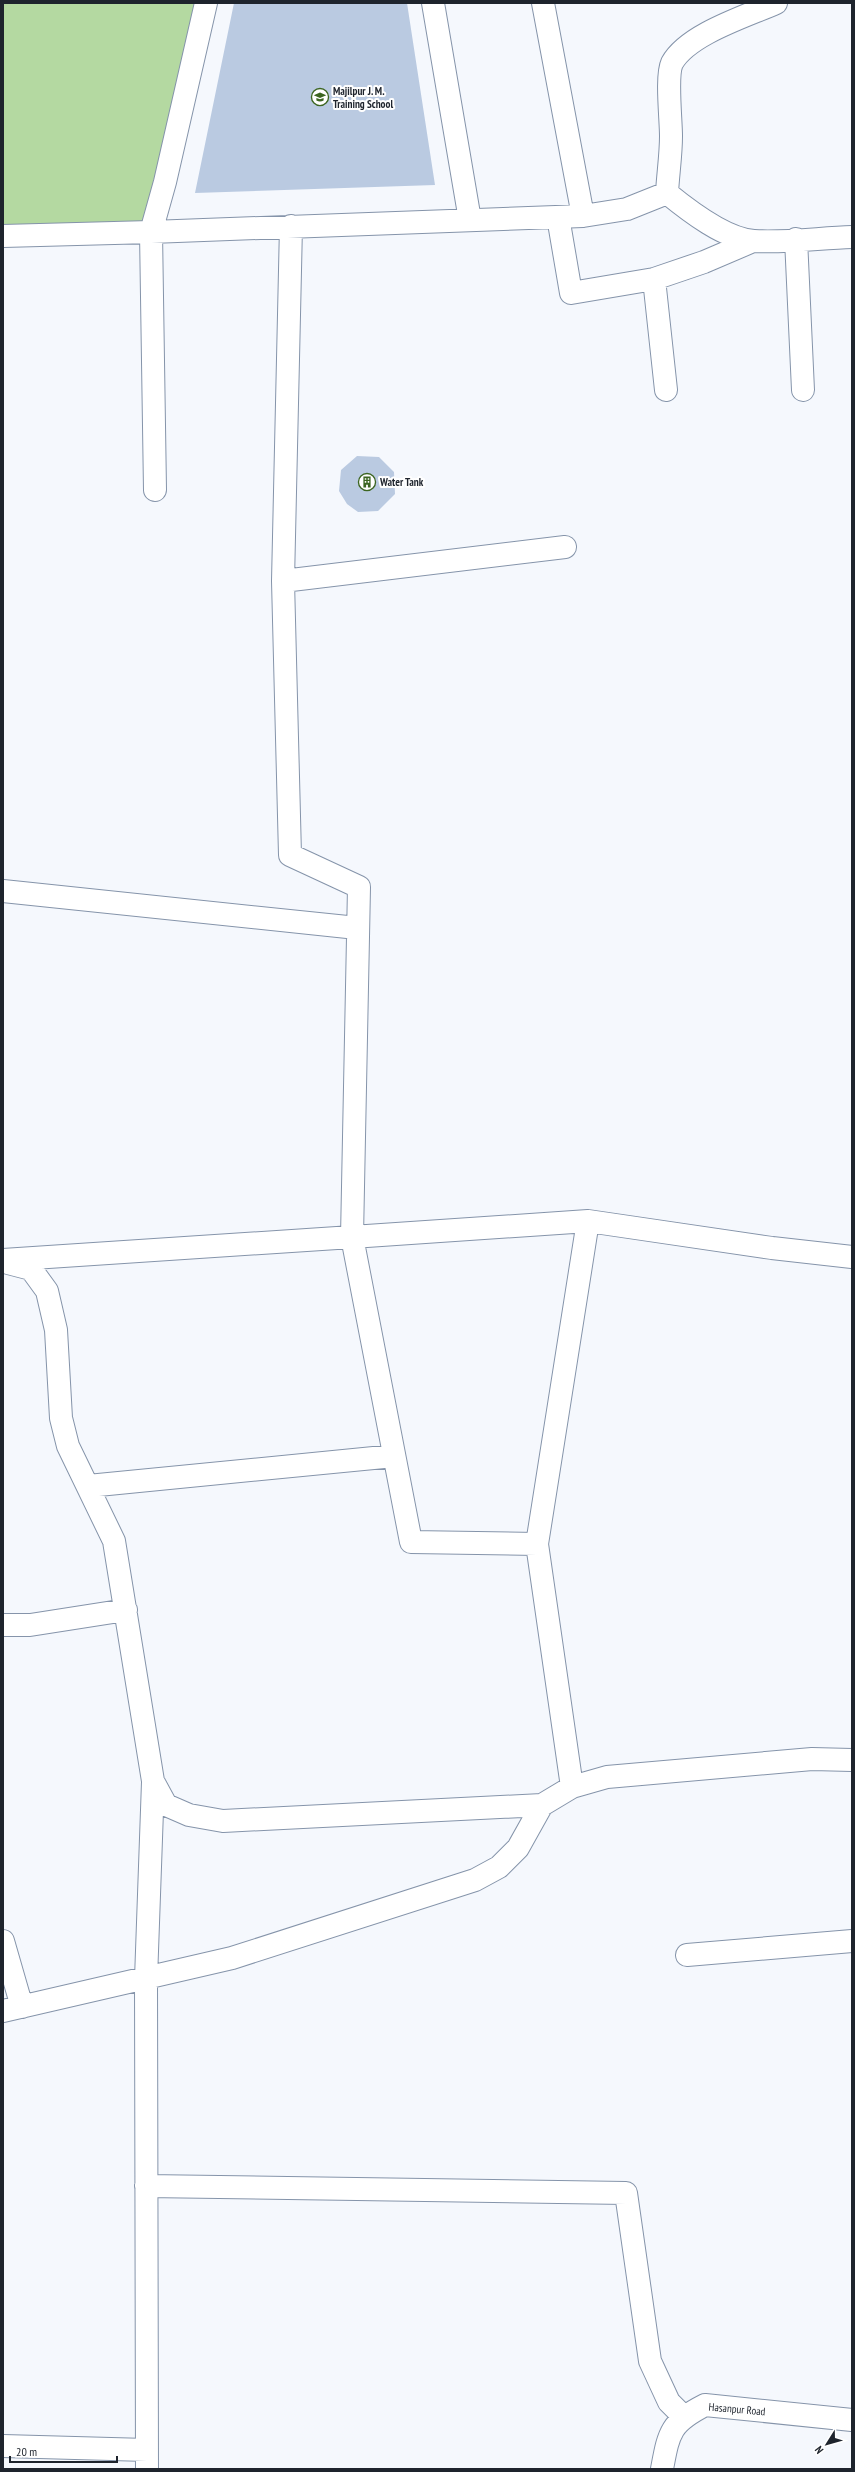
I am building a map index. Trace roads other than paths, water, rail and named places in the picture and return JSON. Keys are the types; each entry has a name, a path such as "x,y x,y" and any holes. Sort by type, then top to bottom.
{"street":[{"path":"155,490 151,232 166,182 206,3"},
{"path":"433,3 470,220"},
{"path":"543,3 583,216"},
{"path":"667,193 672,136 670,87 672,64 682,50 704,35 776,3"},
{"path":"3,236 583,216 627,209 667,193"},
{"path":"667,193 687,210 728,233 753,241 852,237"},
{"path":"558,217 571,293 654,278 704,262 753,241"},
{"path":"291,226 284,581 290,854 359,887 352,1236 411,1542 537,1544"},
{"path":"796,239 803,390"},
{"path":"654,278 666,390"},
{"path":"284,581 565,547"},
{"path":"3,891 357,928"},
{"path":"572,1787 537,1544 588,1222"},
{"path":"3,1260 352,1236 588,1222 772,1248 852,1257"},
{"path":"3,1260 31,1269 47,1291 56,1330 61,1418 68,1446 114,1541 153,1781 146,1979 147,2459 3,2446"},
{"path":"88,1486 394,1456"},
{"path":"3,1625 30,1625 126,1610"},
{"path":"153,1781 166,1805 189,1815 223,1820 542,1805 572,1787 607,1777 812,1758 852,1760"},
{"path":"3,1942 12,2009 232,1958 475,1880 499,1867 518,1848 542,1805"},
{"path":"687,1954 852,1941"},
{"path":"146,2186 626,2193 650,2361 669,2402 683,2416"},
{"name":"Hasanpur Road","path":"662,2469 668,2435 683,2416 705,2405 852,2420"}],"place":[{"name":"Majilpur J. M. Training School","path":"320,97"},
{"name":"Water Tank","path":"367,482"}]}
